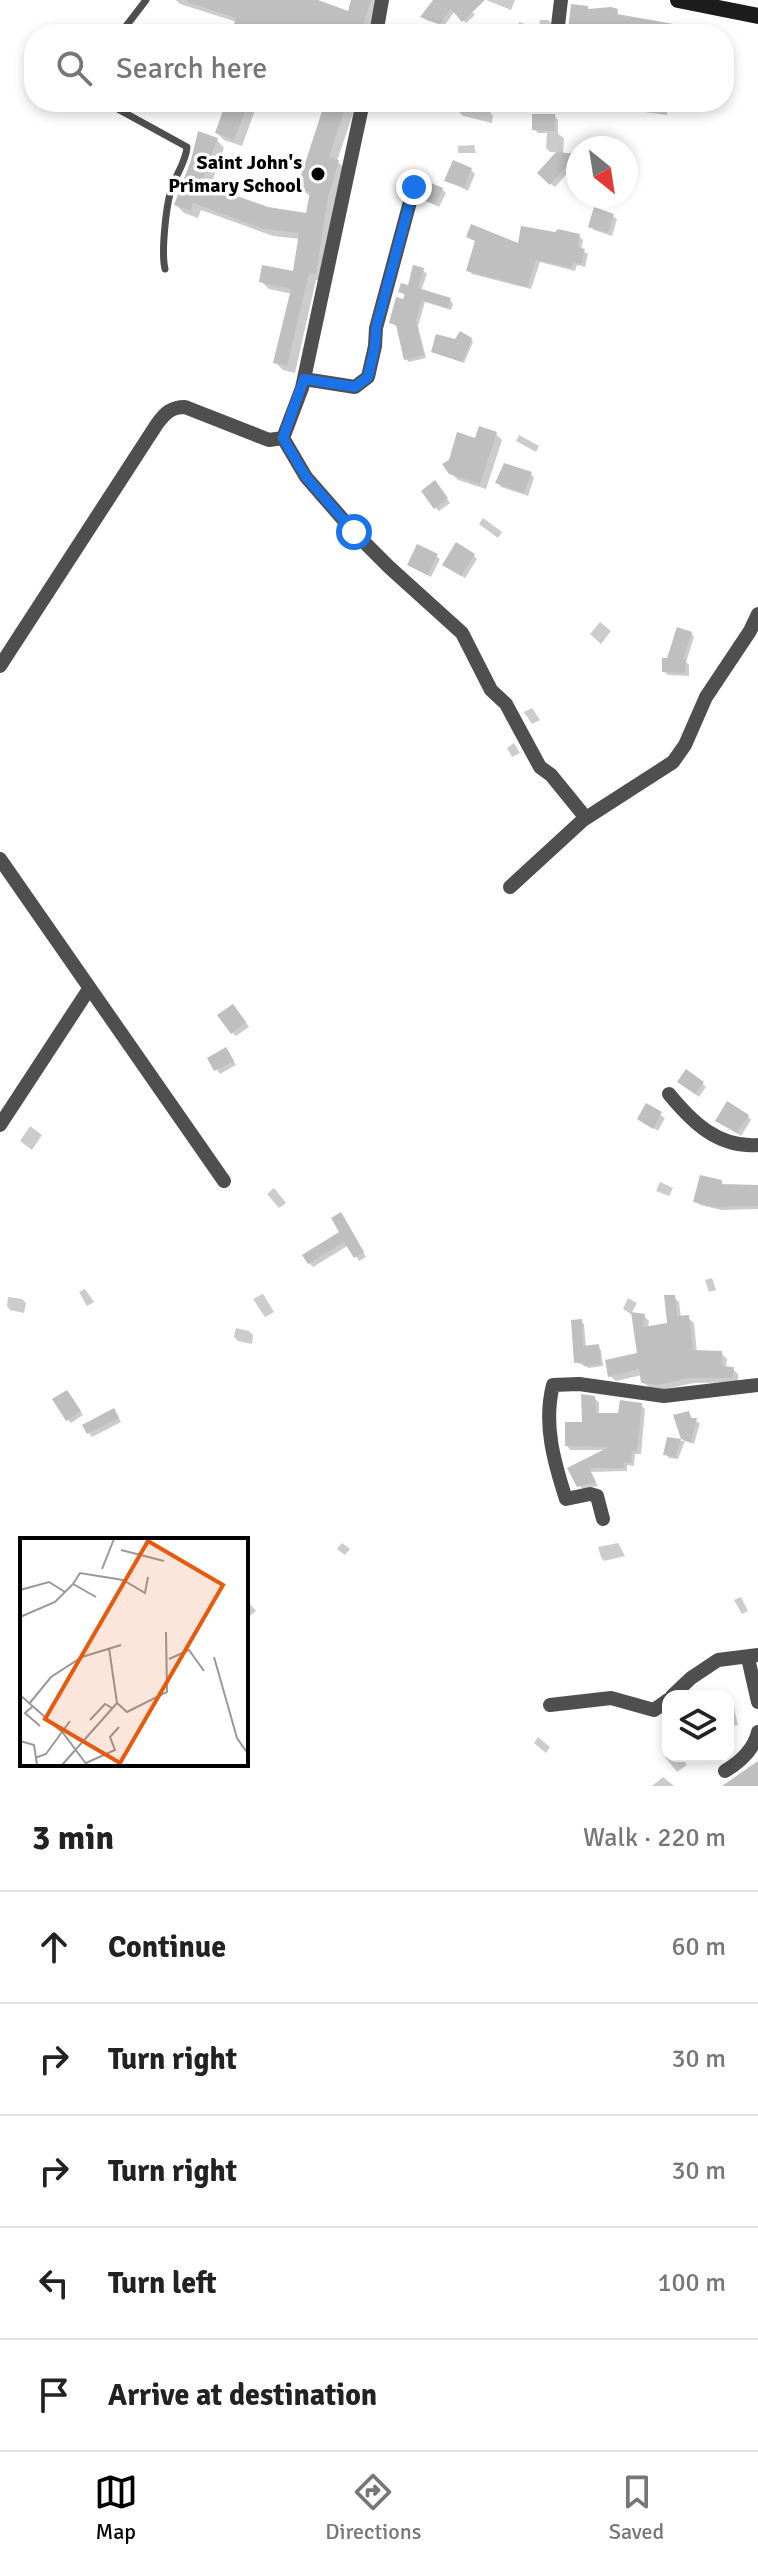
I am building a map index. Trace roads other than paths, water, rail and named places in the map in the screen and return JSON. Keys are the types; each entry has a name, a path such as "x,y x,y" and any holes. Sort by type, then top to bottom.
{"street":[{"path":"378,24 382,0"},
{"path":"558,24 561,0"},
{"path":"678,0 758,16"},
{"path":"283,438 304,379 361,112"},
{"path":"304,379 355,387 368,377 376,328 414,187"},
{"path":"0,666 148,437 169,410 185,407 269,440 283,438"},
{"path":"283,438 306,477 354,532 462,633 491,690 506,704 540,767 551,775 586,818"},
{"path":"510,887 586,818 673,762 685,745 706,697 758,614"},
{"path":"0,859 224,1181"},
{"path":"0,1125 89,989"},
{"path":"669,1094 691,1120 722,1141 758,1145"},
{"path":"603,1519 597,1496 590,1494 566,1499 555,1467 550,1435 549,1403 553,1385 579,1384 664,1396 758,1385"},
{"path":"678,1690 718,1660 753,1656 758,1702"},
{"path":"550,1705 611,1698 654,1710 662,1704"},
{"path":"725,1771 740,1762 758,1732"}],"lane":[{"path":"128,24 146,0"},
{"path":"123,112 187,147 170,193 164,247 165,269"}],"place":[{"name":"Saint John's Primary School","path":"318,174"}]}
